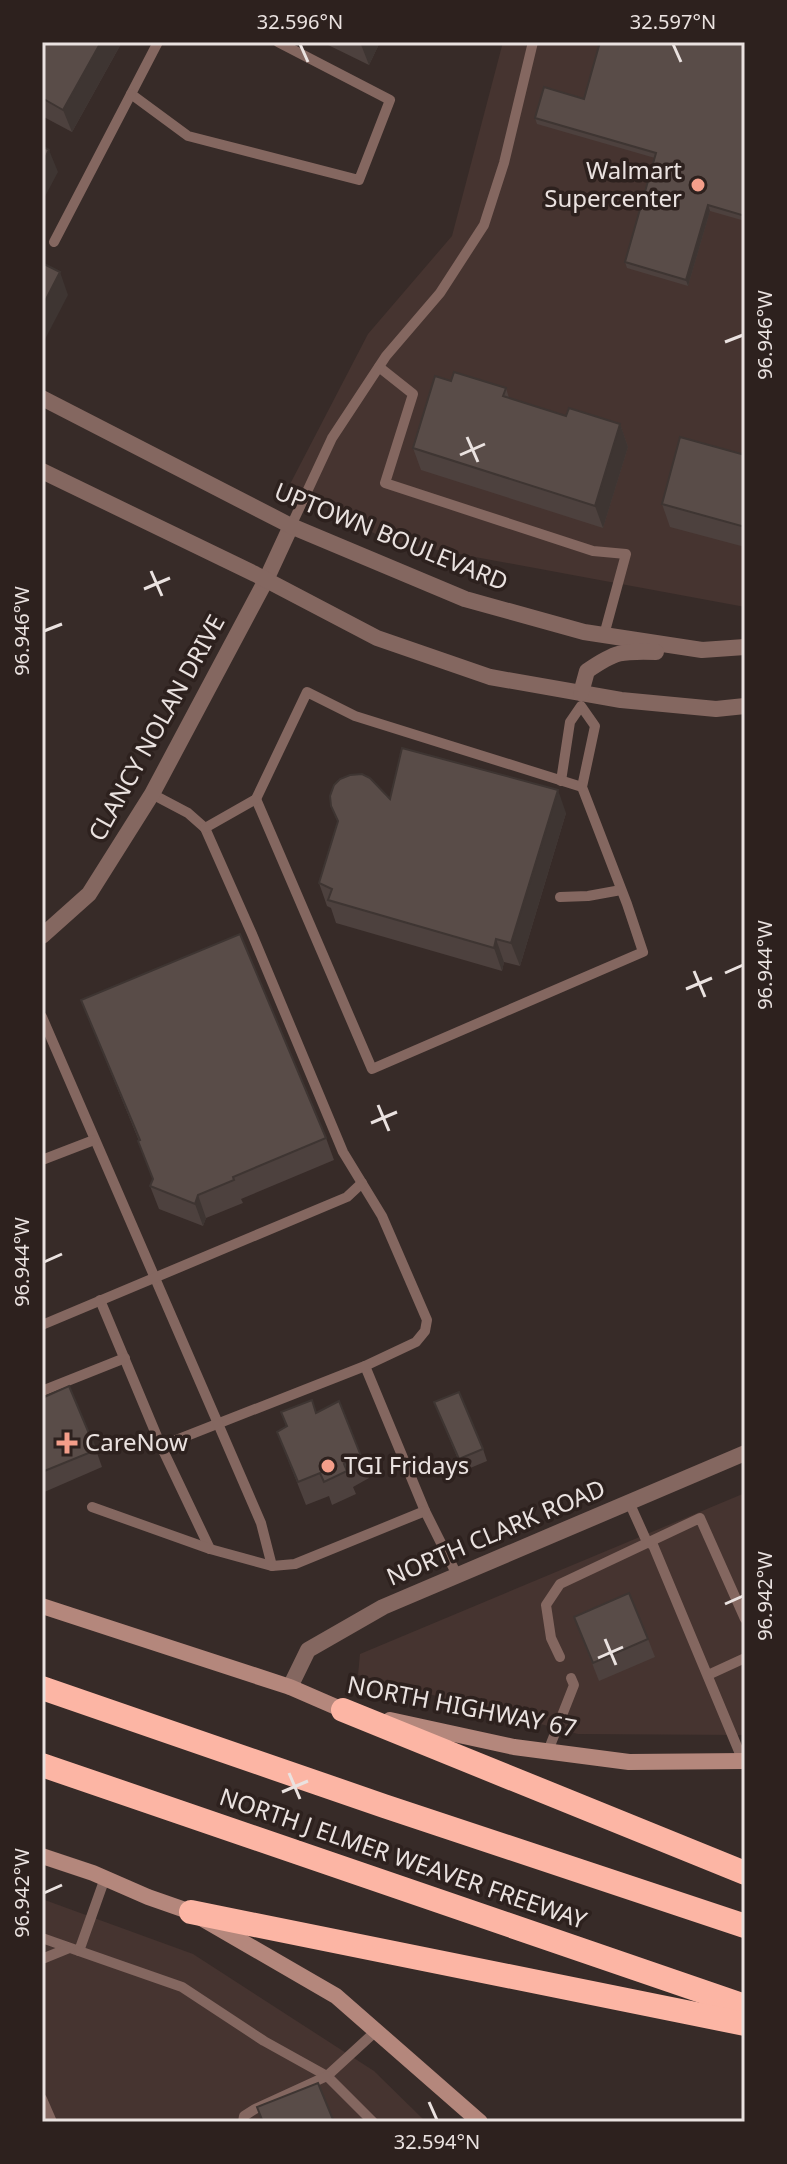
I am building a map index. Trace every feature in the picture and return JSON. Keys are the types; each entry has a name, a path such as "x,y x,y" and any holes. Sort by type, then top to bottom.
{"highway":[{"name":"NORTH J ELMER WEAVER FREEWAY","path":"42,1688 745,1926"},
{"path":"343,1710 745,1873"},
{"name":"NORTH J ELMER WEAVER FREEWAY","path":"42,1765 745,2006"},
{"path":"191,1912 745,2024"}],"main road":[{"name":"NORTH HIGHWAY 67","path":"42,1606 290,1687 343,1710 514,1747 629,1762 744,1761"},
{"path":"42,1856 191,1912 336,1996 480,2122"}],"street":[{"name":"UPTOWN BOULEVARD","path":"42,398 291,526 465,599 584,632 702,650 745,647"},
{"path":"42,471 377,638 490,677 581,700 621,700 716,709 745,706"},
{"name":"CLANCY NOLAN DRIVE","path":"42,936 89,894 152,794 266,580 291,526"},
{"path":"581,700 587,671 612,654 702,650"},
{"name":"NORTH CLARK ROAD","path":"290,1687 308,1650 383,1607 745,1453"}],"lane":[{"path":"54,242 158,42"},
{"path":"131,94 188,136 359,180 390,100 278,42"},
{"path":"291,526 332,438 386,356 440,293 484,225 504,163 533,42"},
{"path":"379,367 413,394 385,483 593,551 626,554 604,635"},
{"path":"205,828 256,799 307,692 355,716 582,787"},
{"path":"561,781 570,722 581,700"},
{"path":"256,799 372,1069 643,952 582,787 595,726 581,700"},
{"path":"152,794 188,813 205,828 343,1152 382,1216 427,1320 425,1331 416,1342 365,1366 161,1446"},
{"path":"560,897 621,890"},
{"path":"42,1017 261,1523 272,1566"},
{"path":"42,1160 94,1140"},
{"path":"42,1325 347,1197 362,1183"},
{"path":"100,1300 161,1446 210,1549"},
{"path":"42,1391 125,1358"},
{"path":"365,1366 425,1511 457,1575"},
{"path":"629,1502 647,1542 653,1545 744,1761"},
{"path":"92,1507 210,1549 272,1566 295,1564 425,1511"},
{"path":"560,1657 551,1638 546,1605 560,1584 700,1518 745,1619"},
{"path":"708,1675 745,1658"},
{"path":"548,1751 574,1685 571,1678"},
{"path":"74,1950 105,1878"},
{"path":"42,1938 182,1987 264,2041 327,2076 373,2122"},
{"path":"42,1959 74,1950"},
{"path":"243,2122 244,2116 255,2109 327,2076 376,2031"},
{"path":"42,2099 52,2122"}],"shaded area":[{"path":"503,42 745,42 745,607 389,541 288,488 368,334 452,236"},
{"path":"745,1493 745,1735 578,1734 358,1675 360,1654"},
{"path":"42,1899 193,1954 374,2071 426,2122 42,2122"}],"building":[{"path":"42,42 101,42 63,110 42,98"},
{"name":"Walmart Supercenter","path":"600,42 745,42 745,216 708,205 686,280 625,262 656,153 535,118 544,87 584,99"},
{"path":"42,146 49,150 42,164"},
{"path":"42,263 60,272 42,307"},
{"path":"454,372 506,388 503,396 566,416 569,408 620,424 595,506 413,448 435,376 451,381"},
{"path":"680,437 745,455 745,527 662,504"},
{"path":"402,748 558,790 511,943 496,939 494,948 328,900 332,889 319,883 338,821 331,806 330,796 334,785 350,775 362,774 390,799"},
{"path":"240,934 326,1138 233,1177 234,1180 198,1195 195,1204 150,1186 153,1179 140,1140 81,1000"},
{"name":"CareNow","path":"69,1386 96,1450 42,1472 42,1398"},
{"path":"459,1392 483,1449 459,1459 434,1402"},
{"name":"TGI Fridays","path":"312,1400 316,1413 339,1401 361,1456 344,1464 347,1471 324,1482 320,1473 298,1482 277,1432 287,1426 281,1412"},
{"path":"629,1593 648,1639 593,1663 574,1617"},
{"path":"318,2083 334,2122 263,2122 257,2107"}],"place":[{"name":"Walmart Supercenter","path":"698,185"},
{"name":"CareNow","path":"67,1443"},
{"name":"TGI Fridays","path":"328,1466"}]}
